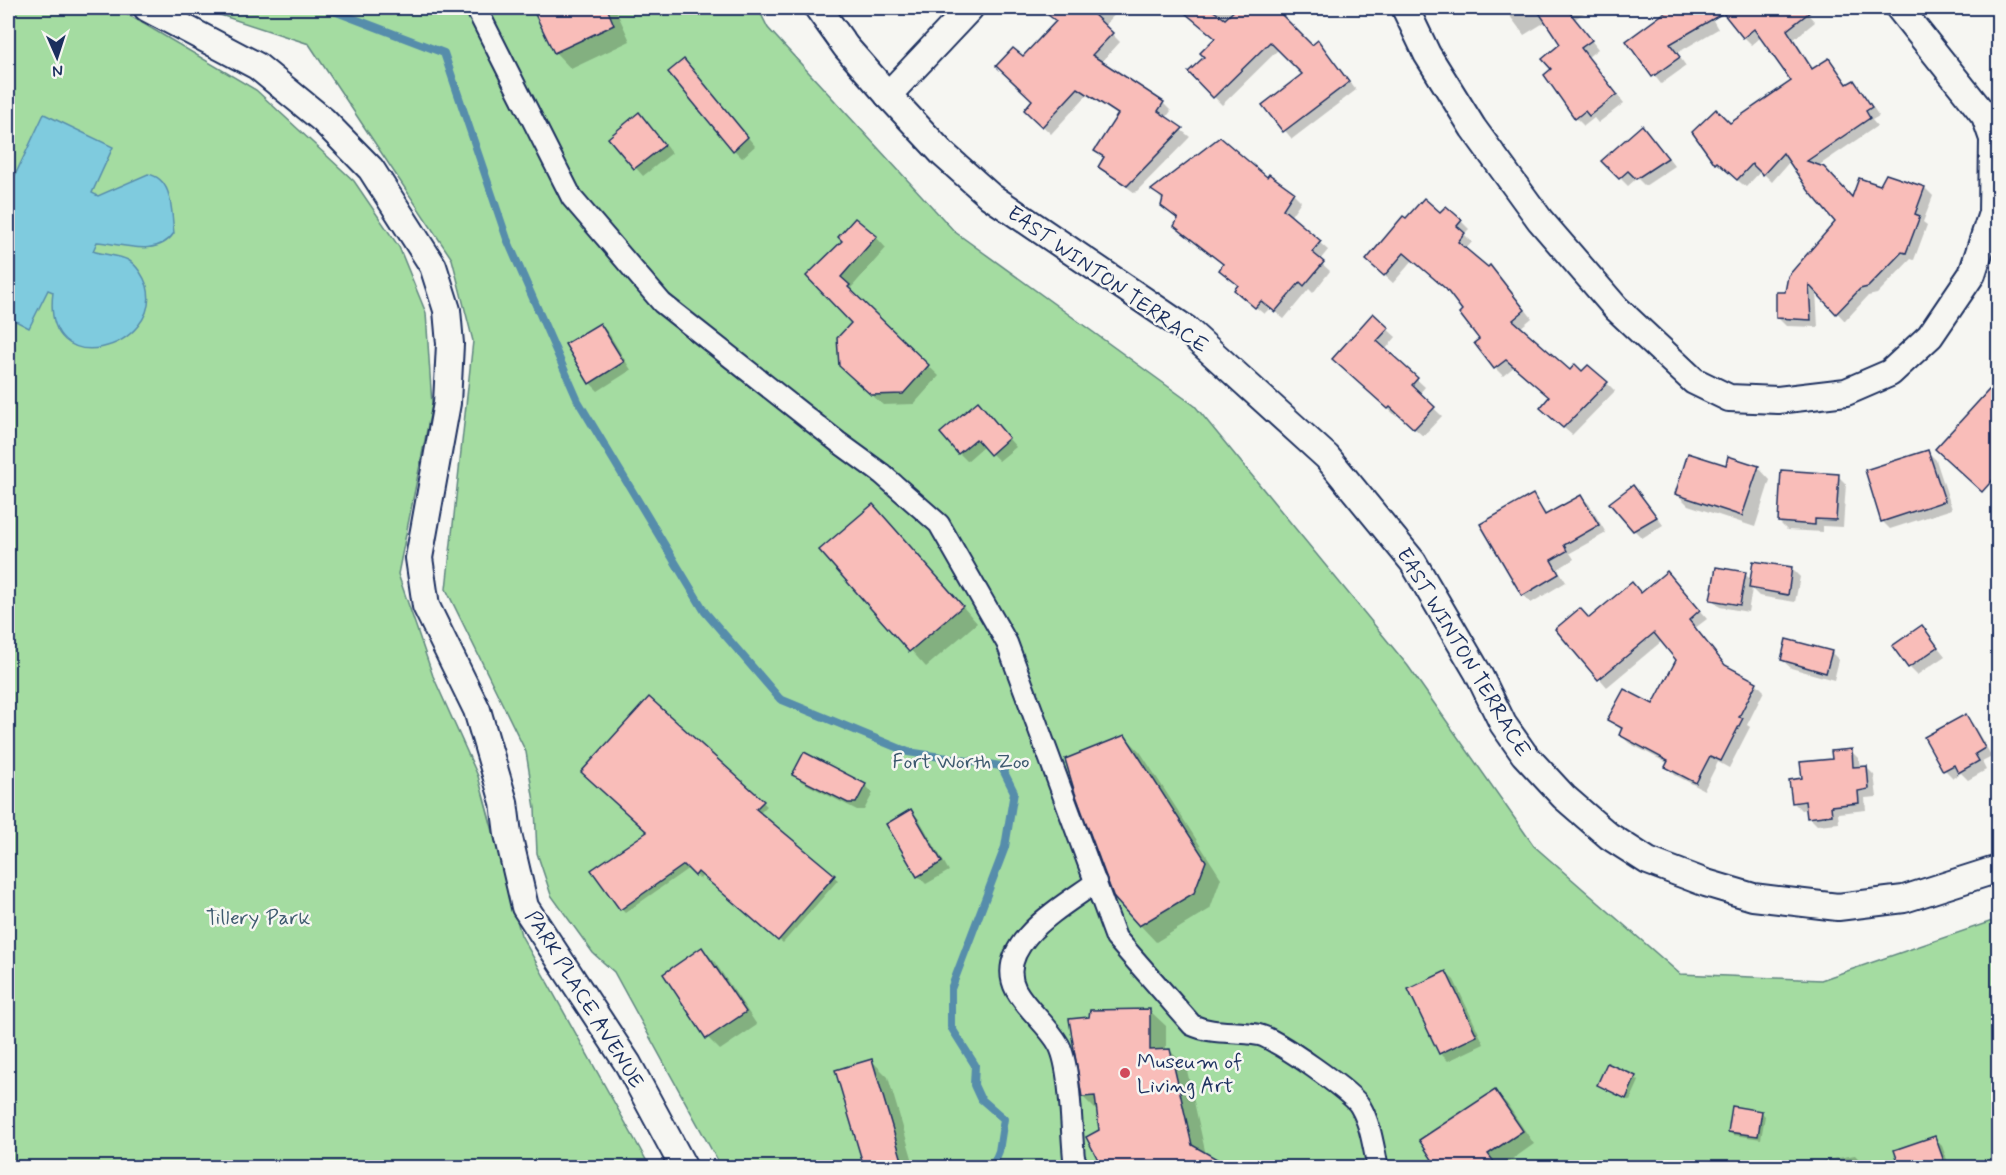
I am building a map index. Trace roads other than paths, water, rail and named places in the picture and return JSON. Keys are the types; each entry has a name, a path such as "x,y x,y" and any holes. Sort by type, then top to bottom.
{"street":[{"name":"PARK PLACE AVENUE","path":"147,8 257,66 323,120 371,169 433,266 447,309 450,344 447,403 419,558 426,606 477,710 504,802 508,834 525,907 628,1064 684,1167"},
{"path":"476,8 572,198 662,303 882,474 939,524 1007,643 1116,938 1175,1004 1181,1016 1192,1025 1204,1031 1260,1035 1277,1042 1359,1103 1369,1126 1378,1167"},
{"name":"EAST WINTON TERRACE","path":"818,8 846,47 888,95 943,154 990,196 1186,329 1327,457 1413,562 1478,673 1503,724 1524,754 1564,797 1609,836 1648,861 1706,883 1753,897 1838,907 1904,899 1998,869"},
{"path":"888,95 970,8"},
{"path":"1405,8 1427,54 1473,128 1540,220 1616,308 1694,381 1730,398 1778,400 1846,392 1890,373 1930,336 1972,274 1992,213 1993,139 1985,116 1899,8"},
{"path":"1079,1167 1074,1158 1067,1081 1059,1046 1015,989 1013,971 1018,947 1031,929 1096,882"}],"water":[{"path":"44,114 113,147 92,193 98,196 148,174 163,182 170,198 174,233 167,241 159,245 139,248 97,242 93,251 128,260 140,272 147,286 147,308 138,326 122,340 102,348 82,348 65,340 54,322 53,292 48,290 29,328 8,317 8,190"}],"waterway":[{"path":"326,8 444,53 507,239 578,401 705,612 780,699 908,752 1001,766 1014,792 1005,847 951,989 951,1027 975,1065 974,1085 980,1098 1004,1119 999,1151 992,1168"}],"place":[{"name":"Museum of Living Art","path":"1125,1073"}],"park label":[{"name":"Fort Worth Zoo","path":"961,761"},
{"name":"Tillery Park","path":"258,917"}]}
